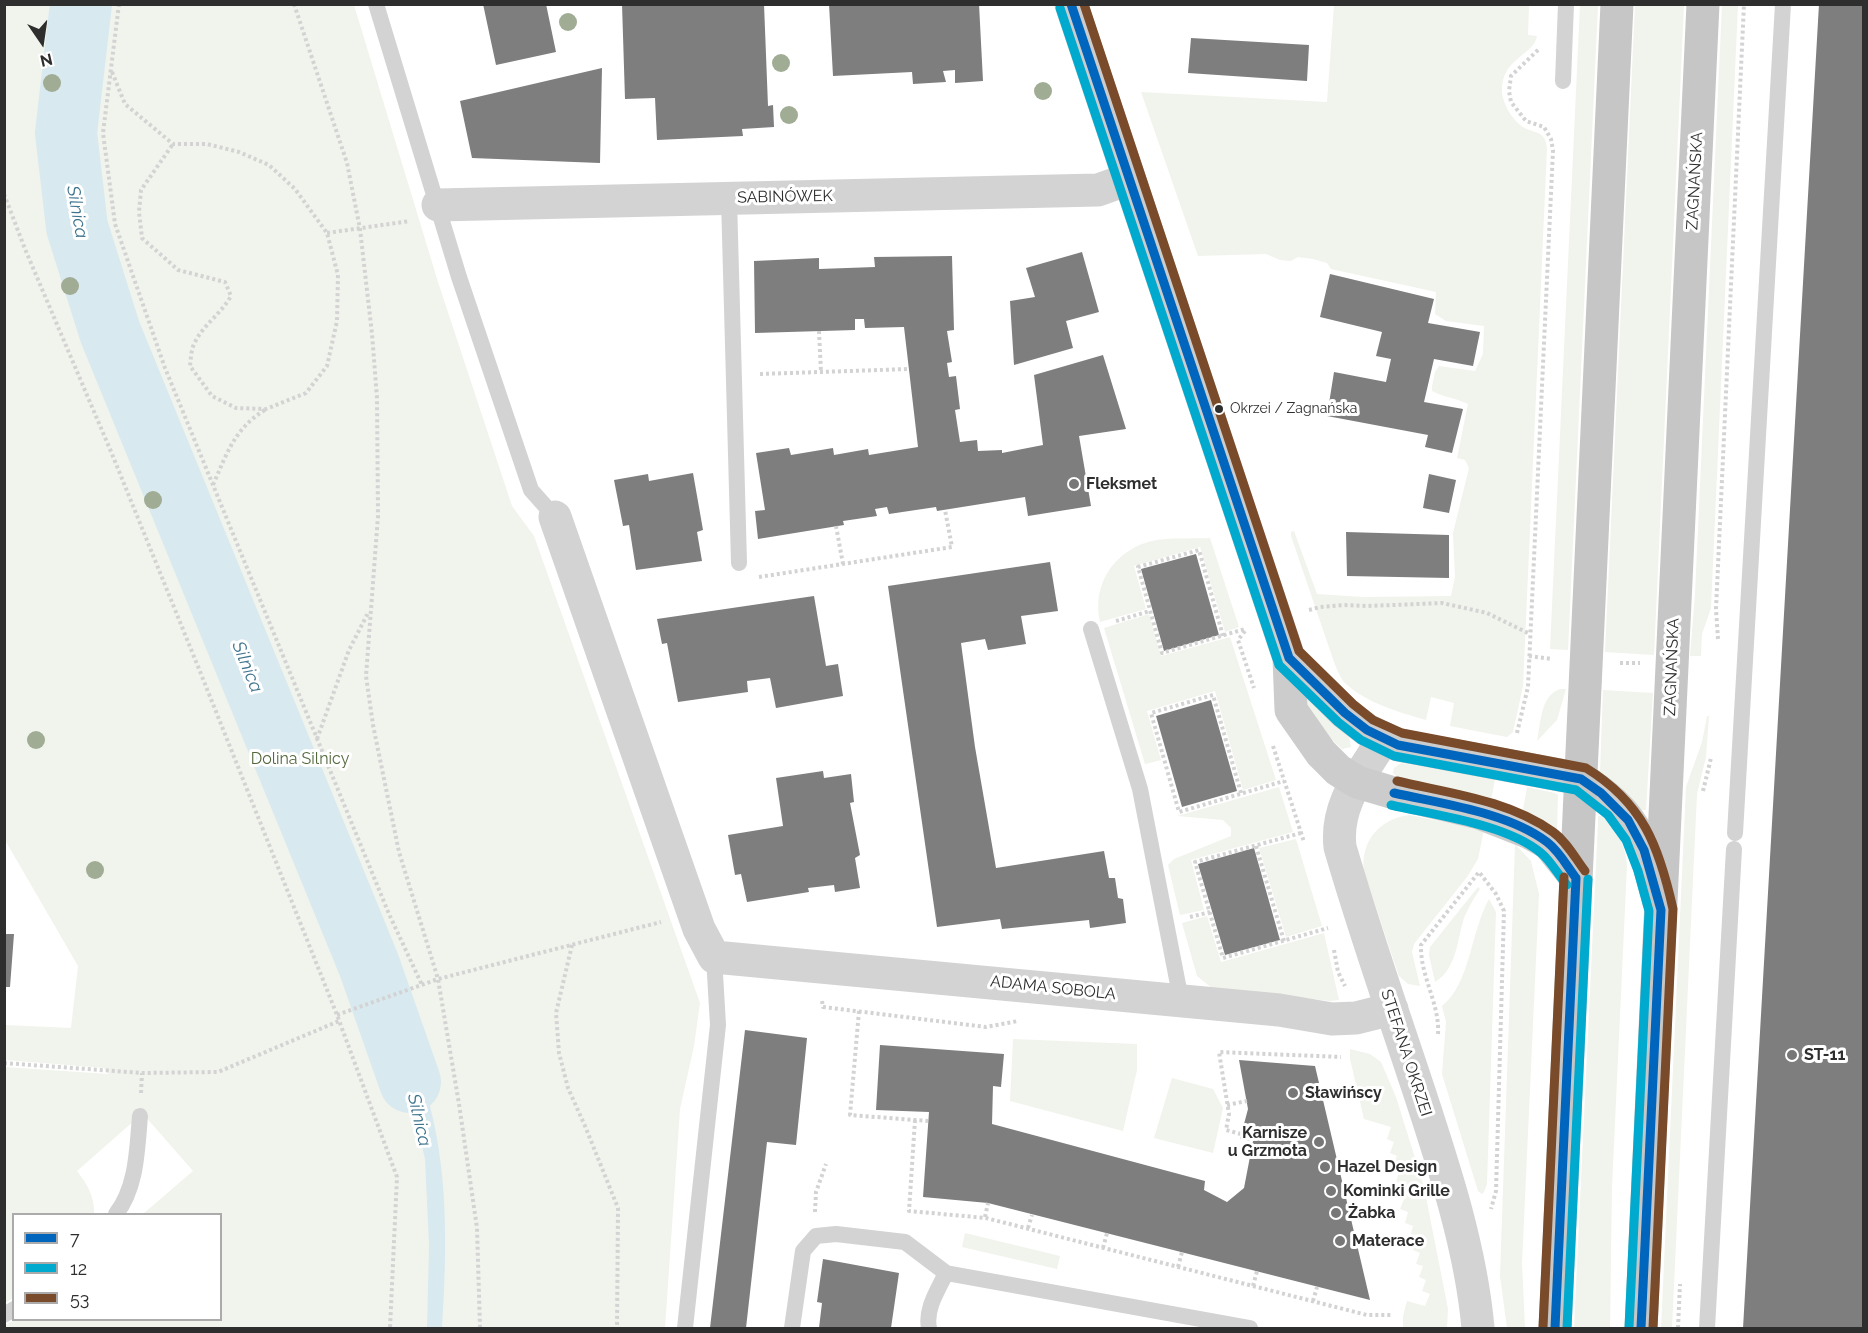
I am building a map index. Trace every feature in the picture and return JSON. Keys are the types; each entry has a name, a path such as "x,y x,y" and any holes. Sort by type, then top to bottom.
{"main road":[{"path":"1555,1329 1617,4"},
{"name":"ZAGNAŃSKA","path":"1641,1329 1703,4"}],"street":[{"path":"1071,4 1289,658 1291,710 1321,753 1338,770 1357,782 1479,813 1530,833 1548,843 1576,878"},
{"name":"SABINÓWEK","path":"429,213 729,199 1098,190 1129,179"},
{"path":"555,517 699,929 714,957"},
{"path":"1289,658 1345,713 1367,730 1398,745 1581,779 1603,793 1633,825 1642,844 1661,910"},
{"name":"STEFANA OKRZEI","path":"1384,738 1344,806 1338,831 1340,847 1440,1156 1462,1240 1476,1305 1478,1329"},
{"name":"ADAMA SOBOLA","path":"714,957 1181,1000 1332,1018 1356,1018 1392,1009"}],"lane":[{"path":"376,4 429,213 459,277 531,490 555,517"},
{"path":"1563,81 1566,4"},
{"path":"1707,1329 1783,4"},
{"path":"729,199 740,563"},
{"path":"1091,629 1140,789 1181,1000"},
{"path":"685,1329 718,1024 714,957"},
{"path":"117,1213 134,1172 140,1116"},
{"path":"792,1329 803,1251 816,1236 836,1234 905,1242 946,1273 1248,1328"},
{"path":"929,1329 931,1306 946,1273"}],"path":[{"path":"119,4 103,133 115,224 165,368 389,914 422,985"},
{"path":"294,4 347,163 360,230 377,398 378,516 366,676 373,725 399,852 438,979 477,1228 480,1329"},
{"path":"1718,647 1716,597 1743,4"},
{"path":"1512,742 1518,732 1528,687 1553,150 1551,139 1544,127 1526,122 1511,102 1509,91 1511,76 1541,48"},
{"path":"111,70 125,104 172,144 207,144 239,152 269,165 295,189 327,233 338,275 337,321 327,366 306,393 266,409 250,419 235,437 213,484"},
{"path":"172,144 141,190 139,212 142,238 178,270 225,282 231,296 224,308 203,328 193,344 190,366 212,396 236,408 266,409"},
{"path":"4,194 25,249 117,464 337,1015 397,1177 390,1329"},
{"path":"327,233 360,230 429,213"},
{"path":"819,331 821,372"},
{"path":"734,375 909,369"},
{"path":"740,563 741,568 749,576 755,578 952,547 945,510"},
{"path":"836,526 843,564"},
{"path":"1223,636 1199,550 1138,567 1162,653 1223,636 1246,629 1238,640 1256,694"},
{"path":"1312,620 1309,610 1320,607 1442,603 1486,613 1530,634"},
{"path":"317,739 349,650 370,609"},
{"path":"1111,623 1150,611"},
{"path":"1529,656 1560,659"},
{"path":"1614,663 1644,663"},
{"path":"1241,793 1213,695 1151,713 1179,812 1284,781"},
{"path":"1270,737 1304,843"},
{"path":"1702,795 1712,755"},
{"path":"1301,833 1195,862 1223,958 1328,928 1326,917"},
{"path":"1256,846 1284,941"},
{"path":"1438,1041 1439,1022 1421,958 1422,945 1479,872 1496,894 1504,911 1496,1191 1490,1212"},
{"path":"1181,919 1210,912"},
{"path":"337,1015 438,979 662,922"},
{"path":"1331,939 1338,972 1349,995 1356,1018"},
{"path":"572,945 556,1013 559,1053 568,1088 618,1208 617,1329"},
{"path":"823,1007 986,1027 1025,1020"},
{"path":"859,1011 850,1115 928,1121"},
{"path":"4,1063 142,1073 218,1072 339,1021"},
{"path":"1241,1134 1226,1130 1229,1114 1219,1052 1341,1057"},
{"path":"1227,1105 1247,1101"},
{"path":"915,1120 909,1211 985,1218 1367,1315 1393,1315"},
{"path":"815,1217 816,1192 826,1164"},
{"path":"985,1218 988,1203"},
{"path":"1028,1228 1032,1215"},
{"path":"1103,1248 1107,1233"},
{"path":"1178,1267 1182,1252"},
{"path":"1253,1286 1257,1272"},
{"path":"1678,1329 1680,1281"},
{"path":"1313,1301 1317,1287"}],"green space":[{"name":"Dolina Silnicy","path":"4,5 354,5 438,282 512,506 534,536 700,1003 694,1046 680,1109 665,1328 5,1328 5,1325 12,1321 222,1321 222,1213 144,1213 193,1171 137,1107 135,1120 77,1171 90,1191 94,1213 12,1213 12,1299 5,1303 5,1067 109,1074 104,1068 5,1060 5,1025 71,1028 78,966 5,840"},
{"path":"1334,5 1529,5 1528,35 1537,36 1535,43 1507,71 1503,80 1502,92 1504,102 1512,116 1523,127 1542,136 1547,149 1523,686 1513,732 1507,737 1450,726 1454,703 1431,697 1426,720 1373,701 1345,683 1334,662 1291,536 1291,532 1294,531 1317,594 1363,597 1451,596 1455,577 1453,533 1469,468 1465,460 1457,458 1468,404 1432,391 1432,386 1439,366 1475,371 1483,354 1484,326 1446,321 1435,314 1436,292 1331,269 1327,263 1313,259 1298,257 1291,261 1280,260 1266,254 1198,256 1141,92 1327,102"},
{"path":"1580,5 1598,5 1568,650 1550,649"},
{"path":"1635,5 1684,5 1654,655 1605,652"},
{"path":"1722,5 1738,5 1711,608 1702,634 1701,656 1690,656 1695,594"},
{"path":"1210,538 1239,627 1225,632 1200,547 1134,566 1146,609 1100,622 1098,609 1102,584 1115,563 1124,554 1154,540"},
{"path":"1149,614 1161,656 1230,637 1276,780 1243,790 1215,691 1147,711 1161,760 1145,764 1104,628"},
{"path":"1566,689 1557,720 1537,741 1545,704 1553,693"},
{"path":"1603,690 1653,693 1646,810 1641,810 1600,772"},
{"path":"1302,694 1349,736 1351,747 1342,749 1322,730"},
{"path":"1707,716 1709,716 1706,757 1697,794 1672,1328 1661,1328 1686,787 1702,742"},
{"path":"1401,763 1495,779 1491,800 1402,781 1393,773 1394,768"},
{"path":"1279,787 1293,832 1191,860 1204,910 1180,915 1168,865 1174,859 1231,836 1231,828 1223,820 1177,816"},
{"path":"1527,787 1558,795 1557,830 1523,810"},
{"path":"1409,815 1484,830 1478,859 1467,877 1414,944 1412,952 1420,986 1408,984 1399,976 1364,872 1365,851 1374,834 1389,821"},
{"path":"1603,815 1620,838 1627,865 1612,1187 1610,1328 1574,1328 1598,816"},
{"path":"1296,839 1322,926 1286,937 1259,848"},
{"path":"1515,844 1531,861 1539,894 1522,1263 1525,1328 1507,1328 1500,1276"},
{"path":"1478,887 1480,889 1464,918 1452,962 1448,970 1435,982 1429,955 1430,947"},
{"path":"1489,899 1496,912 1487,1184 1482,1194 1478,1191 1442,1074 1446,1022 1442,1006 1459,984"},
{"path":"1207,916 1221,962 1324,933 1339,1000 1330,1001 1212,988 1197,976 1182,923"},
{"path":"1013,1039 1137,1044 1137,1070 1123,1131 1010,1101"},
{"path":"1350,1049 1370,1054 1381,1062 1396,1097 1424,1187 1448,1309 1447,1328 1403,1328 1407,1301 1425,1306 1430,1294 1422,1291 1426,1280 1419,1277 1423,1266 1416,1264 1420,1253 1413,1250 1416,1240 1410,1237 1413,1226 1405,1223 1408,1212 1400,1209 1405,1197 1400,1195 1403,1184 1396,1182 1400,1169 1392,1167 1397,1156 1390,1153 1394,1142 1387,1139 1391,1127 1364,1119 1350,1059"},
{"path":"1172,1078 1213,1089 1223,1108 1213,1153 1154,1138"},
{"path":"965,1233 1060,1256 1057,1269 962,1247"}],"water":[{"path":"390,998 422,1080 439,1150 445,1239 442,1328 427,1328 429,1245 425,1159 398,1055 376,1004"}],"building":[{"path":"483,4 546,4 556,52 496,65"},
{"path":"622,4 764,4 768,106 773,105 774,127 742,129 743,136 657,140 655,98 625,99"},
{"path":"829,4 979,4 983,81 955,83 955,70 943,71 946,82 913,84 912,72 833,76"},
{"path":"1819,4 1864,4 1864,1328 1743,1328"},
{"path":"1191,38 1309,45 1307,81 1188,73"},
{"path":"602,68 600,163 472,158 460,101"},
{"path":"1082,252 1099,312 1066,321 1073,348 1014,365 1010,301 1035,297 1026,268"},
{"path":"952,256 954,330 947,331 952,362 947,363 949,377 956,376 960,409 955,410 960,442 977,440 978,451 1002,450 1002,453 1043,445 1034,375 1103,355 1126,429 1079,436 1091,506 1028,516 1025,497 937,511 936,507 889,514 887,507 875,509 877,516 843,521 844,525 758,539 755,511 765,510 756,453 789,448 791,455 833,448 834,455 868,449 869,455 918,447 904,327 865,328 864,319 855,319 855,330 755,333 754,261 819,258 819,269 875,267 874,257"},
{"path":"1330,274 1434,299 1428,323 1480,332 1473,366 1434,359 1424,402 1463,409 1452,453 1425,447 1428,435 1327,416 1334,372 1386,382 1391,359 1376,356 1382,332 1320,317"},
{"path":"693,473 703,530 697,532 702,561 636,570 629,525 623,526 614,480 648,474 649,481"},
{"path":"1429,474 1456,480 1449,513 1423,508"},
{"path":"1346,532 1449,535 1449,578 1347,576"},
{"path":"1196,554 1219,635 1164,651 1141,569"},
{"path":"1050,562 1058,611 1021,616 1026,644 988,650 985,639 961,643 975,747 996,868 1104,851 1109,878 1115,878 1118,898 1123,899 1126,923 1090,928 1089,920 1002,929 1000,919 937,927 888,586"},
{"path":"814,596 826,666 838,664 843,696 776,708 770,678 747,681 748,692 678,702 667,643 662,644 657,619"},
{"path":"1211,700 1237,791 1182,807 1156,716"},
{"path":"823,771 824,778 851,774 854,802 850,803 860,855 855,858 860,888 835,892 834,885 808,888 809,892 747,902 741,874 735,875 728,835 783,826 776,778"},
{"path":"1254,848 1280,940 1225,955 1198,864"},
{"path":"4,934 14,934 10,987 4,987"},
{"path":"745,1030 807,1038 796,1145 767,1142 746,1328 710,1328"},
{"path":"880,1045 1004,1054 1001,1087 993,1086 992,1124 1205,1181 1204,1190 1227,1202 1244,1188 1253,1141 1240,1139 1248,1109 1239,1060 1315,1066 1370,1300 988,1203 923,1197 929,1112 876,1110"},
{"path":"823,1259 899,1273 891,1328 819,1328 822,1303 817,1302"}],"waterway":[{"name":"Silnica","path":"81,4 66,133 77,227 110,332 369,965 410,1082"}],"transit line":[{"name":"7","path":"1071,4 1289,658 1345,713 1367,730 1398,745 1581,779 1601,793 1628,820 1644,850 1661,910 1641,1328"},
{"name":"53","path":"1084,4 1299,651 1353,704 1373,720 1402,733 1586,768 1622,796 1646,828 1654,846 1662,865 1673,909 1653,1328"},
{"name":"12","path":"1060,8 1279,665 1338,722 1361,740 1394,756 1576,790 1608,815 1626,840 1638,871 1649,911 1629,1327"},
{"name":"53","path":"1397,781 1478,799 1536,821 1567,845 1585,871"},
{"name":"7","path":"1394,793 1474,810 1513,823 1547,842 1559,854 1576,878"},
{"name":"12","path":"1391,805 1469,822 1527,843 1548,860 1567,885"},
{"name":"53","path":"1543,1327 1564,877"},
{"name":"7","path":"1555,1328 1576,878"},
{"name":"12","path":"1567,1328 1588,879"}],"place":[{"name":"Okrzei / Zagnańska","path":"1219,409"},
{"name":"Fleksmet","path":"1074,484"},
{"name":"ST-11","path":"1792,1055"},
{"name":"Sławińscy","path":"1293,1093"},
{"name":"Karnisze u Grzmota","path":"1319,1142"},
{"name":"Hazel Design","path":"1325,1167"},
{"name":"Kominki Grille","path":"1331,1191"},
{"name":"Żabka","path":"1336,1213"},
{"name":"Materace","path":"1340,1241"}]}
